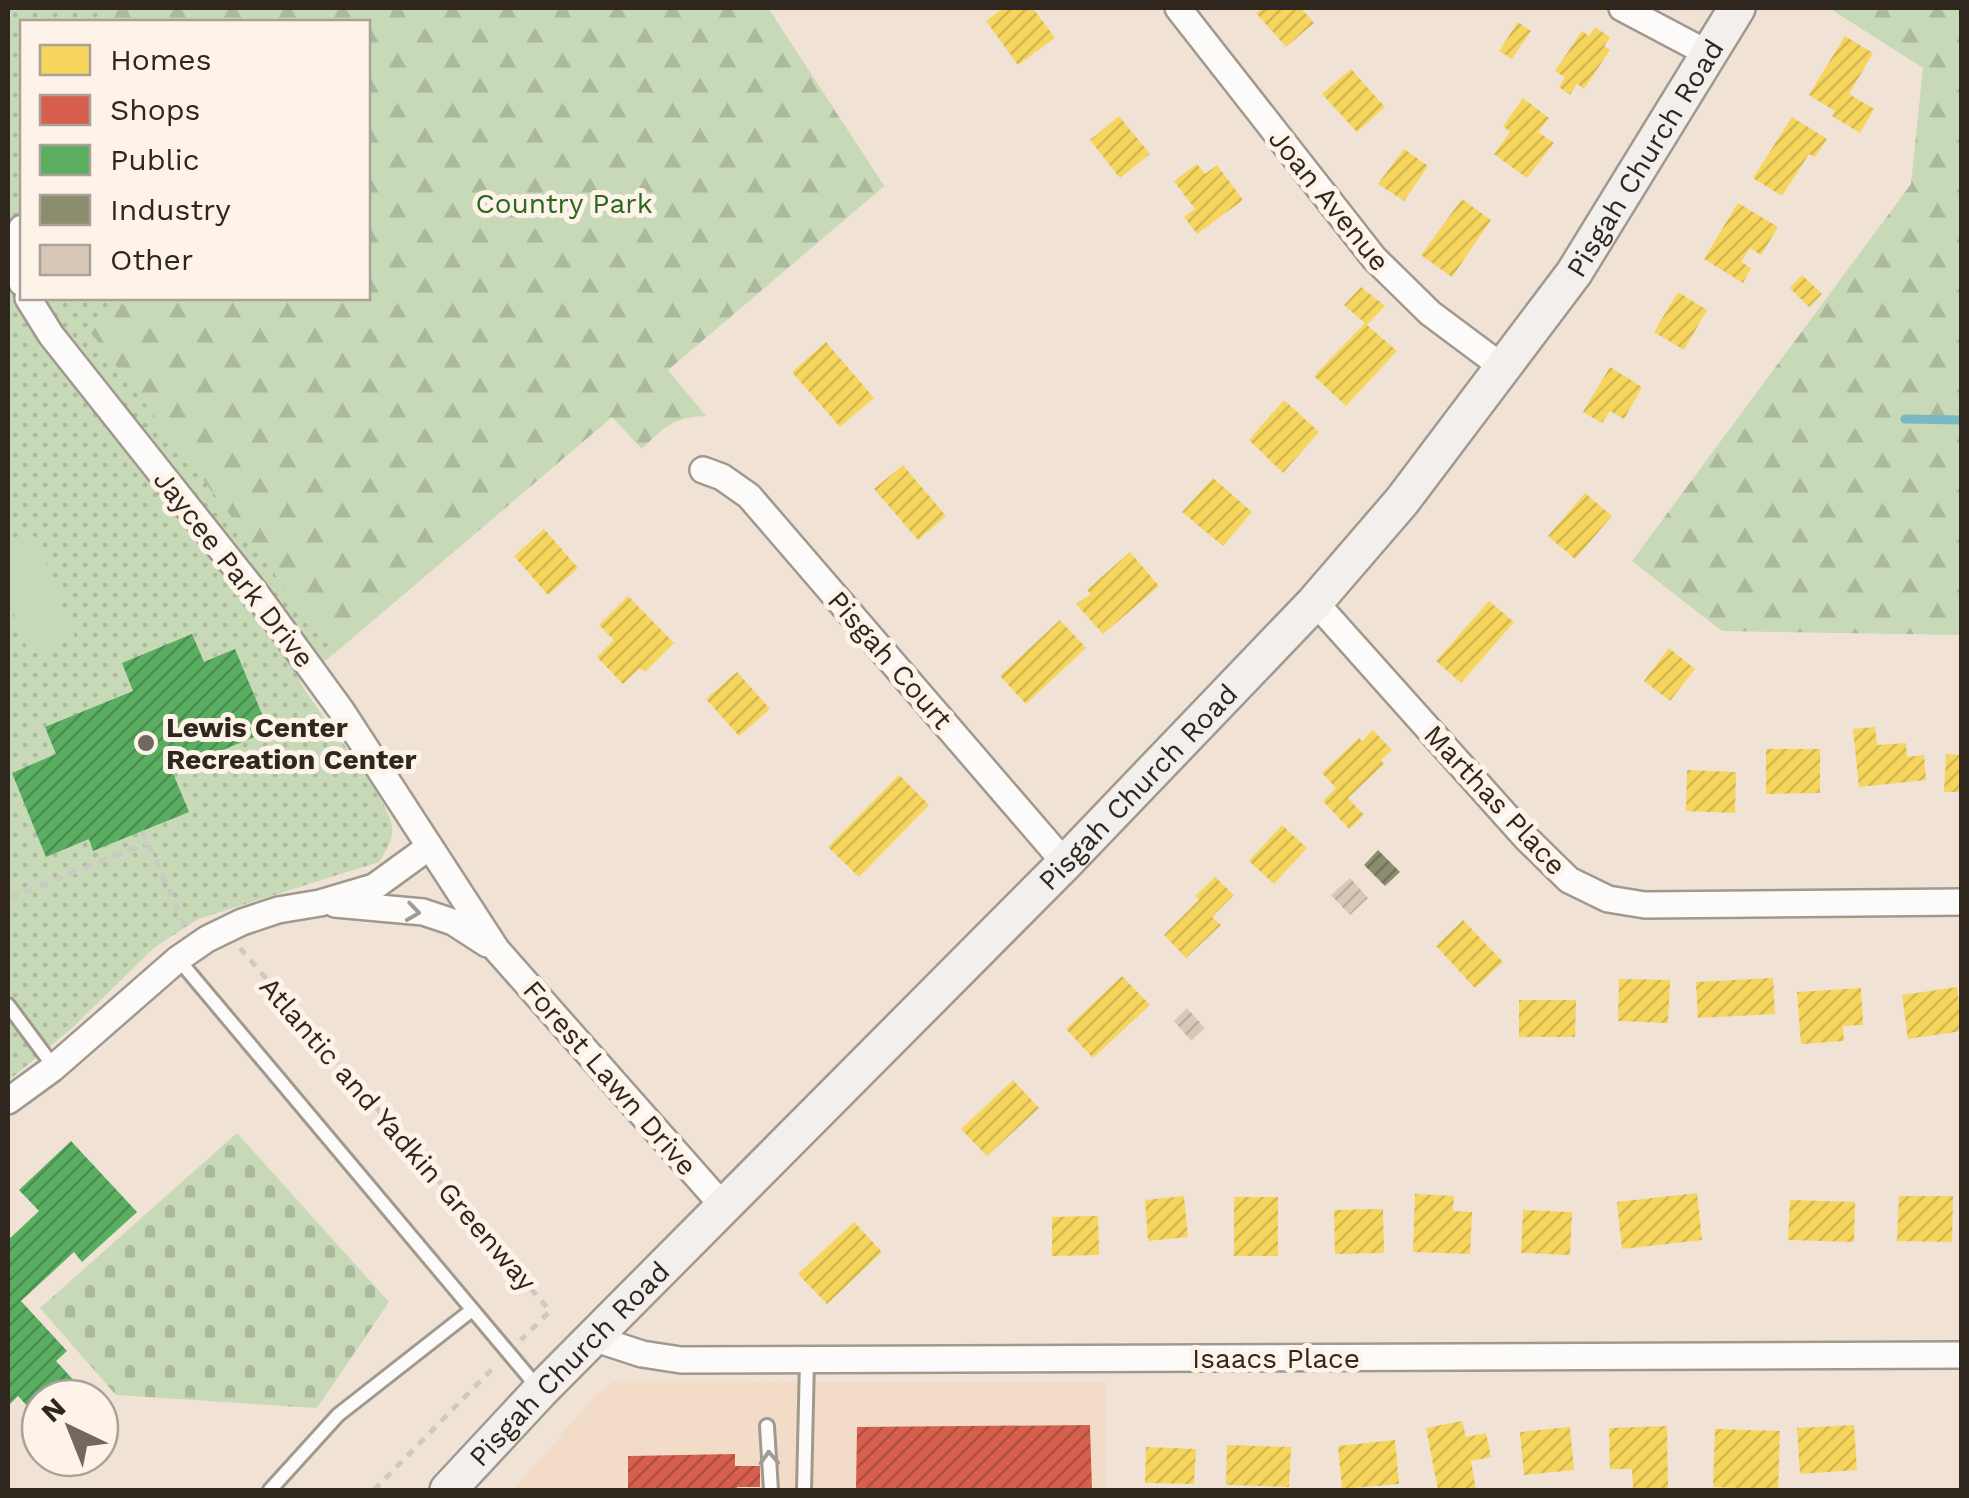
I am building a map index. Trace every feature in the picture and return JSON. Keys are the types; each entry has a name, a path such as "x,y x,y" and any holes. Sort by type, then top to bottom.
{"main road":[{"name":"Pisgah Church Road","path":"448,1490 531,1401 1065,863 1315,602 1402,501 1574,273 1737,8"},
{"path":"428,1490 531,1401"}],"street":[{"name":"Joan Avenue","path":"1178,8 1374,258 1430,312 1504,369"},
{"path":"1622,8 1709,54"},
{"name":"Jaycee Park Drive","path":"29,300 51,335 243,577 341,710 430,847"},
{"name":"Pisgah Court","path":"703,470 722,476 749,496 1065,863"},
{"name":"Marthas Place","path":"1315,602 1526,838 1569,880 1608,900 1646,905 1962,902"},
{"name":"Forest Lawn Drive","path":"8,1101 54,1067 186,953 242,922 374,887 430,847 497,950 724,1207"},
{"name":"Forest Lawn Drive","path":"320,903 423,912 453,922 497,950"},
{"name":"Isaacs Place","path":"593,1338 658,1358 807,1360 1962,1355"}],"lane":[{"path":"186,953 508,1353 531,1401"},
{"path":"8,1006 54,1067"},
{"path":"270,1490 338,1416 472,1310"},
{"path":"804,1490 807,1360"},
{"path":"767,1426 771,1490"}],"path":[{"path":"142,832 186,953"},
{"path":"10,898 147,843"},
{"name":"Atlantic and Yadkin Greenway","path":"239,946 550,1310 374,1490"}],"shaded area":[{"path":"615,1381 1107,1382 1105,1490 513,1490 596,1395"}],"green space":[{"name":"Country Park","path":"8,8 768,8 884,186 300,682 387,811 392,836 379,862 198,919 155,947 71,1029 8,1081"},
{"name":"Country Park","path":"110,8 768,8 884,186 668,370 706,416 670,425 642,449 612,417 335,653 89,330 124,300 370,300 370,20 107,20"},
{"path":"1829,8 1961,8 1961,635 1722,631 1632,561 1911,184 1923,68"},
{"path":"35,536 75,637 30,655 8,600 8,547"},
{"path":"237,1133 389,1302 317,1408 120,1395 120,1378 101,1378 40,1308"}],"building: Homes":[{"path":"1003,8 1033,8 1055,38 1018,65 986,21"},
{"path":"1263,8 1301,8 1314,23 1286,47 1256,13"},
{"path":"1518,22 1531,31 1512,59 1499,51"},
{"path":"1595,27 1610,37 1604,46 1610,50 1584,89 1577,84 1570,95 1559,87 1565,77 1555,71 1582,31 1589,36"},
{"path":"1845,36 1873,53 1849,94 1874,109 1860,133 1832,116 1835,111 1809,95"},
{"path":"1351,69 1385,107 1357,132 1322,94"},
{"path":"1523,98 1549,118 1538,132 1554,143 1527,178 1494,154 1510,132 1503,126"},
{"path":"1119,116 1150,154 1120,178 1090,140"},
{"path":"1792,117 1827,139 1815,157 1809,154 1782,196 1753,178"},
{"path":"1404,149 1428,166 1404,201 1378,184"},
{"path":"1197,164 1205,174 1217,165 1243,200 1197,234 1184,217 1195,209 1174,181"},
{"path":"1462,199 1491,220 1452,277 1421,255"},
{"path":"1738,203 1778,227 1761,255 1750,248 1741,262 1751,268 1743,283 1704,259"},
{"path":"1802,275 1822,294 1809,307 1790,288"},
{"path":"1361,287 1385,306 1367,325 1397,351 1346,406 1314,376 1365,323 1344,305"},
{"path":"1678,292 1707,310 1684,350 1654,332"},
{"path":"826,342 874,398 840,427 792,372"},
{"path":"1610,367 1642,387 1624,419 1610,411 1602,423 1583,412"},
{"path":"1284,400 1319,432 1283,473 1249,440"},
{"path":"903,465 946,516 918,540 874,489"},
{"path":"1213,478 1252,512 1223,546 1182,512"},
{"path":"1585,493 1612,516 1575,559 1548,536"},
{"path":"544,529 578,568 548,595 514,556"},
{"path":"1130,552 1159,586 1103,634 1076,604 1091,594 1087,590"},
{"path":"628,596 674,643 645,672 640,668 623,684 597,657 614,640 599,625"},
{"path":"1489,601 1514,622 1461,683 1436,661"},
{"path":"1060,620 1086,648 1026,704 1000,676"},
{"path":"1669,648 1695,669 1670,701 1644,681"},
{"path":"737,672 770,709 739,736 706,699"},
{"path":"1875,727 1877,745 1906,743 1907,757 1924,755 1926,780 1859,787 1853,729"},
{"path":"1373,730 1392,750 1381,760 1384,764 1348,798 1364,815 1349,829 1323,801 1336,788 1322,773"},
{"path":"1766,749 1820,749 1820,793 1766,794"},
{"path":"1946,754 1962,755 1962,792 1944,792"},
{"path":"1687,770 1736,772 1735,813 1686,811"},
{"path":"899,775 929,805 859,877 828,847"},
{"path":"1282,825 1307,848 1274,884 1249,861"},
{"path":"1215,877 1234,895 1212,917 1221,925 1186,958 1164,935 1199,900 1195,896"},
{"path":"1463,920 1503,962 1475,988 1436,946"},
{"path":"1122,976 1150,1005 1093,1058 1066,1029"},
{"path":"1773,978 1775,1014 1698,1018 1696,982"},
{"path":"1619,979 1670,980 1668,1023 1618,1021"},
{"path":"1957,987 1962,1031 1908,1039 1902,995"},
{"path":"1861,988 1863,1025 1843,1026 1844,1041 1801,1044 1797,992"},
{"path":"1519,1000 1576,1000 1575,1037 1519,1037"},
{"path":"1013,1080 1039,1108 987,1156 961,1129"},
{"path":"1697,1193 1702,1240 1622,1249 1617,1202"},
{"path":"1415,1194 1454,1196 1453,1211 1472,1212 1470,1254 1413,1252"},
{"path":"1184,1196 1188,1237 1148,1241 1145,1200"},
{"path":"1899,1196 1953,1196 1952,1242 1897,1241"},
{"path":"1234,1197 1278,1197 1278,1256 1234,1256"},
{"path":"1790,1200 1855,1202 1854,1242 1788,1240"},
{"path":"1383,1209 1384,1253 1335,1254 1334,1210"},
{"path":"1523,1210 1572,1212 1570,1255 1521,1253"},
{"path":"1098,1216 1099,1255 1052,1256 1052,1217"},
{"path":"854,1222 882,1252 827,1304 798,1274"},
{"path":"1462,1421 1466,1437 1486,1433 1491,1457 1471,1461 1476,1490 1438,1490 1426,1428"},
{"path":"1854,1425 1857,1470 1800,1474 1797,1428"},
{"path":"1667,1426 1668,1488 1633,1488 1632,1469 1610,1469 1609,1428"},
{"path":"1570,1427 1574,1470 1524,1475 1520,1432"},
{"path":"1715,1429 1780,1431 1778,1490 1713,1487"},
{"path":"1395,1440 1399,1484 1342,1489 1338,1446"},
{"path":"1227,1445 1291,1447 1289,1487 1226,1485"},
{"path":"1146,1447 1196,1449 1194,1484 1145,1483"}],"building: Shops":[{"path":"1090,1425 1092,1490 856,1490 857,1427"},
{"path":"735,1454 735,1466 760,1466 760,1487 628,1490 628,1456"}],"building: Public":[{"name":"Lewis Center Recreation Center","path":"192,634 204,662 235,649 269,731 172,771 189,812 93,851 89,839 46,857 12,773 56,754 45,727 133,691 122,663"},
{"path":"71,1141 137,1212 82,1262 74,1252 21,1301 67,1351 56,1361 72,1378 20,1378 20,1398 8,1406 8,1240 39,1211 19,1190"}],"building: Industry":[{"path":"1378,850 1400,872 1385,886 1364,865"}],"building: Other":[{"path":"1350,878 1368,898 1350,915 1331,895"},
{"path":"1187,1008 1205,1028 1191,1041 1174,1021"}],"waterway":[{"path":"1905,419 1962,420"}],"place":[{"name":"Lewis Center Recreation Center","path":"146,743"}]}
